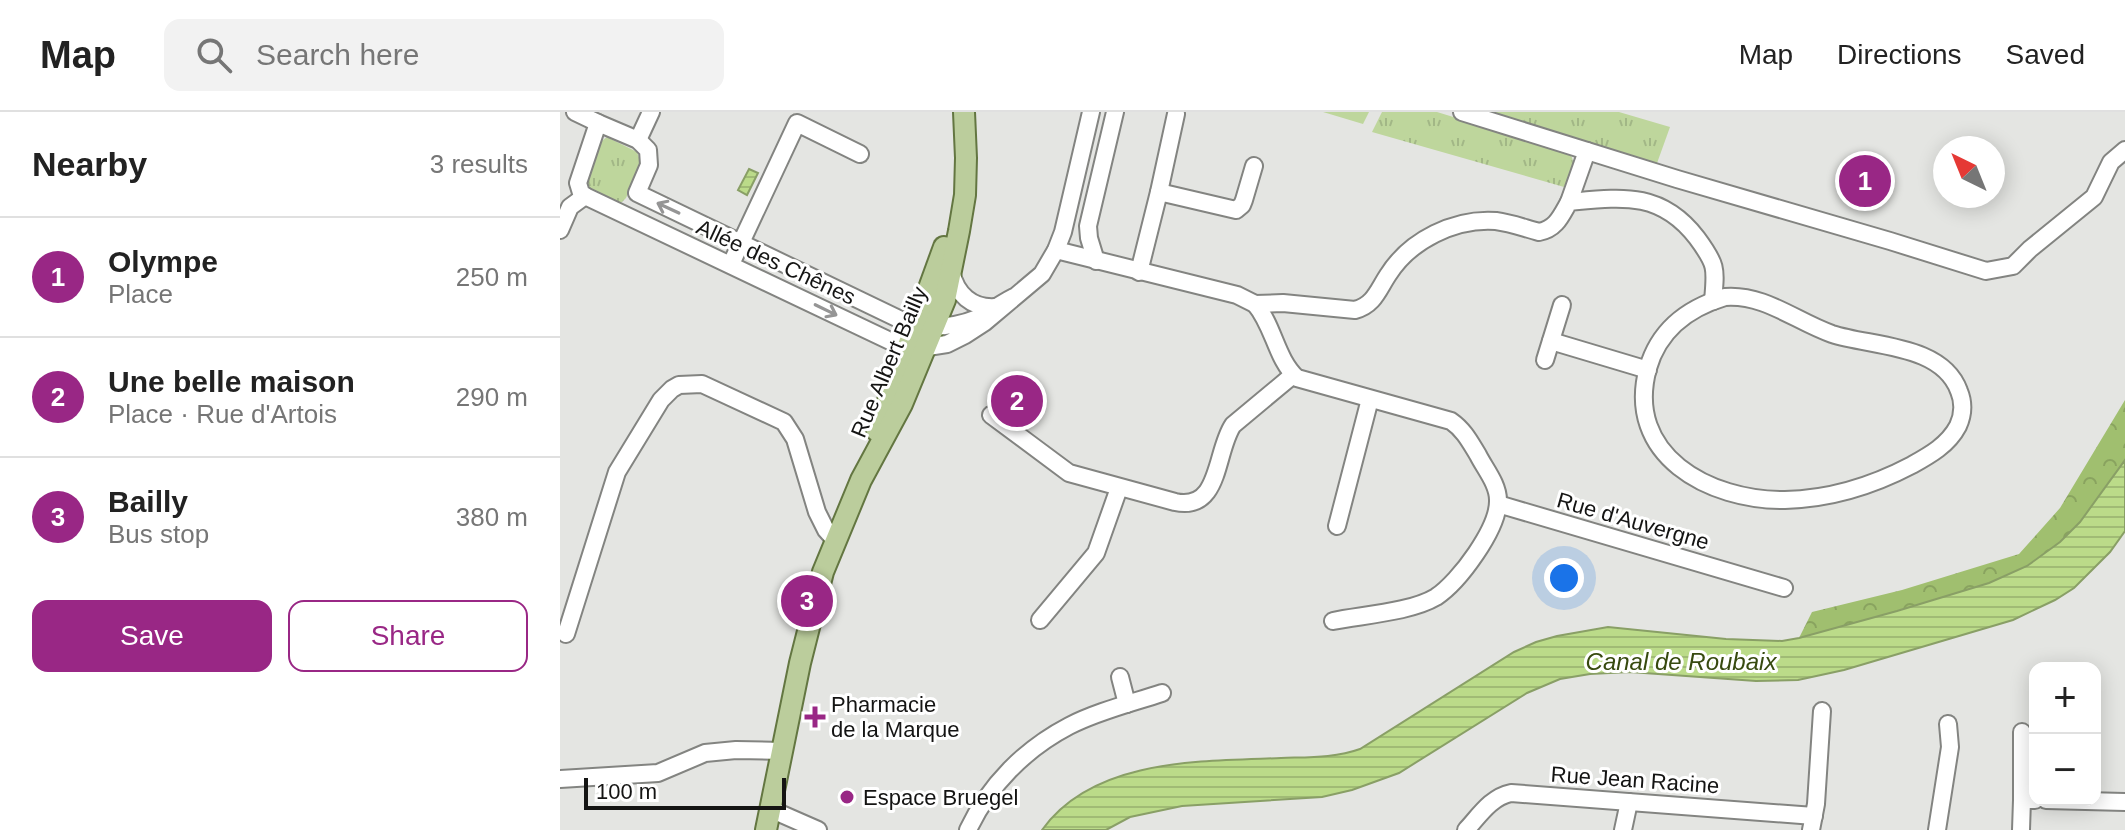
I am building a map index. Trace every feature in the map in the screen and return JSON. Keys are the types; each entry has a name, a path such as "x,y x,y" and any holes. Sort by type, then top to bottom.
{"main road":[{"name":"Rue Albert Bailly","path":"925,326 945,300 961,220 966,181 964,115"},
{"name":"Rue Albert Bailly","path":"766,830 823,572 861,480 898,413 925,326 955,194 964,115"}],"street":[{"path":"575,112 638,140 648,150 650,159 626,216"},
{"path":"638,140 651,112"},
{"path":"916,348 947,344 965,335 1042,274 1056,250 1067,216 1091,112"},
{"path":"1096,261 1088,226 1115,112"},
{"path":"1462,112 1986,271 2013,266 2094,197 2111,162 2125,150"},
{"path":"1139,272 1176,114"},
{"path":"731,264 800,118 860,154"},
{"path":"560,230 570,207 585,196 578,183 598,123"},
{"path":"1255,304 1283,303 1347,310 1361,308 1373,299 1389,273 1408,252 1441,231 1464,223 1486,221 1544,231 1559,220 1569,202 1587,151"},
{"path":"1159,192 1236,210 1242,205 1254,166"},
{"name":"Allée des Chênes","path":"637,193 925,326"},
{"name":"Allée des Chênes","path":"585,196 916,348"},
{"path":"1569,202 1630,198 1671,212 1685,224 1713,260 1716,273 1713,301"},
{"path":"1056,250 1243,296 1255,304 1264,317 1293,375 1304,381 1446,419 1467,436 1495,486 1498,504 1494,520 1468,565 1445,590 1416,606 1333,621"},
{"path":"951,271 955,285 965,298 980,306 997,306"},
{"path":"925,326 956,324 975,318 1014,297"},
{"path":"1734,297 1756,300 1833,334 1928,359 1946,371 1958,389 1962,407 1959,425 1948,440 1933,452 1898,472 1875,482 1829,494 1798,499 1743,496 1690,475 1660,448 1651,432 1644,413 1644,391 1648,370 1659,343 1670,328 1686,314 1713,301 1734,297"},
{"path":"1545,360 1562,305"},
{"path":"1551,341 1648,370"},
{"path":"991,415 1062,469 1075,475 1184,504 1206,494 1233,425 1293,375"},
{"path":"566,634 617,472 661,400 679,385 702,384 784,422 795,439 817,512 835,540"},
{"path":"1337,526 1370,399"},
{"path":"1040,620 1096,553 1119,488"},
{"name":"Rue d'Auvergne","path":"1498,504 1753,586 1784,588"},
{"path":"1120,677 1127,704"},
{"path":"968,830 996,784 1034,748 1069,726 1162,693"},
{"path":"1813,823 1822,711"},
{"path":"1937,830 1950,747 1948,724"},
{"path":"2021,830 2028,800 2022,732"},
{"path":"560,779 658,773 705,753 782,751"},
{"name":"Rue Jean Racine","path":"1466,830 1492,802 1507,794 1629,802 1813,823"},
{"path":"2101,801 2125,802"},
{"path":"1623,830 1629,802"},
{"path":"770,809 818,830"}],"green space":[{"path":"1323,112 1369,112 1363,124"},
{"path":"1382,112 1437,112 1568,152 1573,160 1572,169 1564,187 1372,132"},
{"path":"1483,112 1619,112 1670,127 1656,166"},
{"path":"607,137 637,152 641,163 626,198 614,204 586,190 590,161"},
{"path":"2125,400 2125,460 2080,522 2060,542 2027,566 1989,583 1799,638 1812,612 1902,590 2019,554 2060,508"}],"water":[{"path":"749,169 758,173 747,195 738,190"},
{"name":"Canal de Roubaix","path":"2125,460 2125,531 2110,552 2074,588 2013,620 1844,670 1798,680 1756,681 1630,672 1560,679 1527,693 1399,773 1352,790 1322,797 1182,806 1130,817 1106,830 1042,830 1064,806 1090,789 1119,776 1184,763 1321,756 1360,749 1514,652 1557,636 1608,627 1726,639 1782,641 1989,583 2027,566 2060,542 2080,522"}],"place":[{"name":"Olympe","path":"1865,181"},
{"name":"Une belle maison","path":"1017,401"},
{"name":"Bailly","path":"807,601"},
{"name":"Pharmacie de la Marque","path":"815,717"},
{"name":"Espace Bruegel","path":"847,797"}]}
